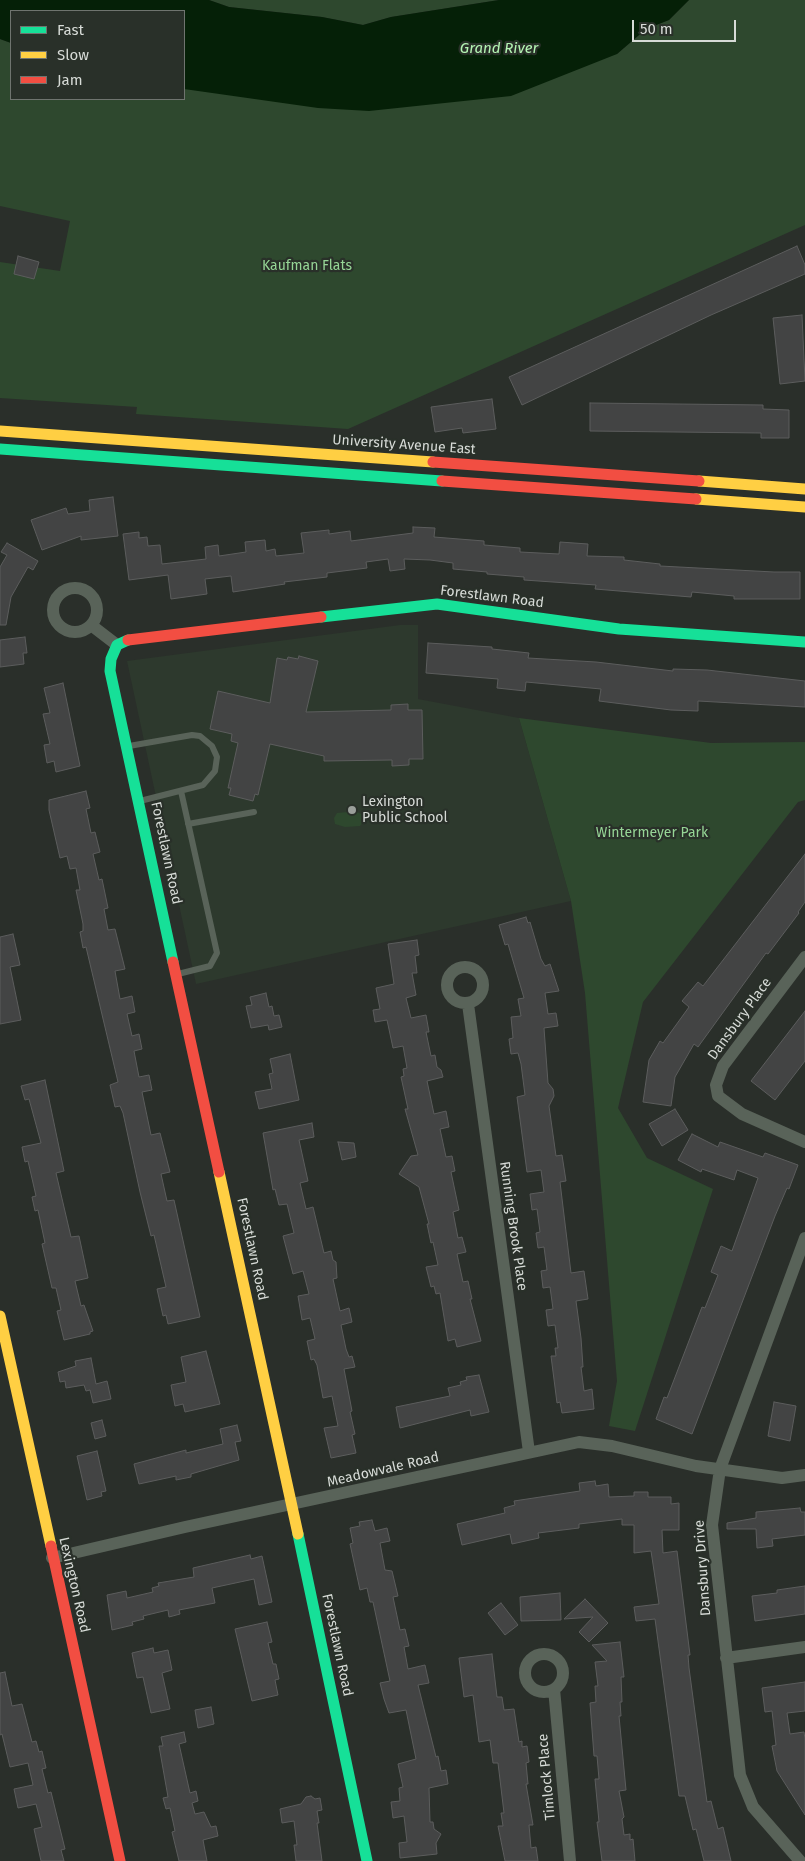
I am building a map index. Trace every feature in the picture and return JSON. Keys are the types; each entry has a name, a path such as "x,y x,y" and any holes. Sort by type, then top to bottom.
{"street":[{"name":"University Avenue East","path":"0,431 805,489"},
{"path":"0,449 805,506"},
{"name":"Forestlawn Road","path":"367,1861 140,801 110,671 117,645 133,638 437,604 619,629 805,642"},
{"path":"91,624 117,645"},
{"name":"Dansbury Place","path":"805,957 723,1066 716,1085 718,1096 742,1114 805,1142"},
{"name":"Running Brook Place","path":"468,1004 529,1452"},
{"name":"Dansbury Drive","path":"801,1858 753,1807 740,1775 712,1525 720,1469 805,1238"},
{"name":"Lexington Road","path":"1,1322 120,1861"},
{"name":"Meadowvale Road","path":"52,1558 580,1442 612,1446 720,1469 782,1478 805,1475"},
{"path":"726,1658 805,1647"},
{"name":"Timlock Place","path":"554,1690 570,1861"}],"lane":[{"path":"491,484 492,466"},
{"path":"128,746 192,735 200,736 206,740 217,757 215,771 203,785 140,801"},
{"path":"177,974 210,966 216,953 181,791"},
{"path":"188,824 254,812"}],"shaded area":[{"name":"Lexington Public School","path":"400,625 418,625 418,699 519,718 571,901 196,984 127,661"}],"green space":[{"path":"209,0 499,0 391,17 363,25 322,17 229,7"},
{"name":"Kaufman Flats","path":"689,0 805,0 805,225 348,429 136,414 137,407 0,398 0,262 60,271 70,221 0,206 0,39 10,43 10,100 185,100 185,88 617,54 646,29 669,20"},
{"name":"Wintermeyer Park","path":"519,718 711,743 805,742 805,800 798,802 643,1002 618,1108 647,1158 713,1189 635,1431 609,1426 617,1381 585,993 571,901"},
{"path":"357,812 363,815 363,822 360,826 345,827 335,824 334,818 337,813"}],"water":[{"name":"Grand River","path":"0,0 209,0 229,7 322,17 363,25 391,17 499,0 689,0 669,20 646,29 617,54 511,96 369,111 318,108 185,89 185,10 10,10 10,43 0,39"}],"building":[{"path":"797,246 805,265 805,274 711,315 522,405 509,377"},
{"path":"18,256 39,262 34,279 14,274"},
{"path":"802,315 805,381 780,384 773,318"},
{"path":"492,399 496,429 463,433 462,428 435,432 431,407"},
{"path":"590,403 763,405 763,409 789,410 789,438 761,438 761,433 590,431"},
{"path":"113,497 118,536 81,540 81,536 42,550 31,520 66,508 68,514 90,511 89,500"},
{"path":"413,527 435,528 434,537 484,541 484,545 520,548 520,552 559,554 560,542 588,544 587,556 624,557 624,560 660,564 660,566 800,572 800,599 734,599 734,596 692,592 691,597 595,589 596,585 524,580 524,577 453,569 453,563 430,560 404,559 405,569 390,571 388,559 366,562 367,568 327,573 327,577 284,582 285,584 233,592 231,576 205,579 207,594 171,599 168,575 129,580 123,534 139,532 139,538 147,537 148,546 160,545 162,564 206,559 205,547 218,545 219,556 246,552 245,542 265,540 266,551 275,549 276,556 304,553 301,533 329,530 329,534 350,531 351,541 413,533"},
{"path":"7,543 38,561 33,570 28,567 11,597 6,625 0,625 0,567 7,555 1,552"},
{"path":"25,637 27,653 23,653 24,664 0,667 0,640"},
{"path":"428,643 492,647 492,649 529,653 528,658 596,662 673,671 673,669 707,670 805,681 805,707 698,701 698,711 671,710 599,701 601,689 526,682 525,691 497,688 498,679 426,673"},
{"path":"299,656 318,661 306,712 391,710 391,705 408,704 408,710 422,710 423,759 409,759 409,765 392,766 392,760 324,761 324,756 270,744 258,795 255,794 253,801 229,795 231,788 228,788 238,743 231,741 232,734 210,729 218,691 270,703 277,658 287,660 288,657 298,659"},
{"path":"63,683 80,766 56,772 54,761 47,763 44,745 50,744 43,714 50,713 44,688"},
{"path":"86,791 90,808 86,809 91,833 95,832 100,852 93,854 99,880 102,879 108,908 104,909 108,930 115,929 125,969 115,971 120,999 132,996 135,1012 127,1014 132,1036 139,1034 142,1049 134,1051 139,1077 149,1075 152,1090 142,1092 151,1135 160,1133 170,1172 161,1174 167,1201 174,1200 200,1317 168,1324 166,1315 163,1316 157,1289 166,1287 154,1235 151,1236 123,1113 120,1106 115,1107 110,1085 118,1082 86,947 83,948 80,932 83,931 83,924 76,890 80,890 76,868 70,869 67,856 60,858 49,810 49,800"},
{"path":"805,854 805,902 799,913 768,954 766,953 698,1047 694,1044 675,1077 671,1106 643,1102 649,1060 660,1041 663,1043 689,1007 682,1001 698,982 703,986"},
{"path":"526,917 528,923 530,922 541,959 545,966 550,964 559,991 545,993 548,1014 556,1013 558,1026 544,1028 548,1083 553,1089 554,1096 549,1106 556,1156 562,1155 566,1181 560,1182 571,1273 584,1271 588,1299 576,1301 581,1338 583,1367 581,1367 584,1391 592,1389 594,1409 562,1413 560,1402 557,1403 551,1356 556,1356 555,1348 558,1348 555,1325 548,1326 546,1310 553,1309 550,1287 543,1288 541,1271 547,1270 544,1247 538,1248 536,1233 540,1232 537,1209 532,1210 530,1194 544,1192 541,1170 527,1172 517,1097 525,1095 521,1064 518,1053 511,1054 509,1039 513,1038 511,1017 521,1016 518,999 524,998 508,944 505,945 499,925"},
{"path":"13,934 20,965 10,967 21,1020 0,1024 0,937"},
{"path":"417,940 419,955 415,956 417,973 412,973 416,995 406,998 411,1018 426,1015 429,1032 426,1032 431,1056 435,1055 437,1067 441,1070 443,1077 427,1081 434,1114 446,1111 449,1127 440,1129 446,1157 452,1156 455,1171 451,1172 459,1210 453,1212 458,1238 462,1237 466,1252 457,1254 463,1282 468,1281 472,1299 470,1299 481,1341 457,1347 455,1339 448,1341 440,1293 436,1294 434,1286 431,1287 426,1267 438,1265 433,1242 431,1243 427,1224 429,1224 419,1187 399,1174 411,1156 418,1155 405,1109 408,1109 401,1077 404,1076 403,1069 407,1068 403,1046 393,1048 387,1020 375,1022 373,1010 380,1009 376,988 394,984 388,944"},
{"path":"266,993 269,1007 272,1006 274,1016 279,1015 282,1027 269,1030 268,1025 251,1028 246,1006 252,1005 250,997"},
{"path":"805,1011 805,1061 775,1100 751,1081"},
{"path":"290,1054 299,1100 259,1109 255,1092 272,1089 269,1074 273,1073 270,1059"},
{"path":"45,1080 64,1171 56,1173 71,1237 79,1236 88,1278 75,1281 81,1306 84,1305 93,1331 90,1334 64,1340 57,1311 61,1310 56,1288 52,1288 42,1244 45,1243 38,1210 35,1211 32,1197 36,1196 28,1161 25,1162 22,1147 41,1143 29,1099 25,1100 21,1086"},
{"path":"675,1109 688,1130 662,1146 649,1124"},
{"path":"312,1123 314,1137 299,1140 308,1181 300,1183 306,1209 313,1207 324,1253 331,1251 333,1260 336,1262 337,1278 333,1279 340,1311 349,1308 352,1322 341,1325 346,1349 349,1357 352,1356 355,1367 344,1369 352,1411 350,1412 355,1434 352,1435 356,1453 331,1458 324,1428 338,1426 332,1396 323,1398 317,1365 314,1359 311,1360 307,1341 315,1339 310,1318 302,1320 298,1296 309,1294 303,1271 293,1274 283,1236 294,1233 287,1204 279,1205 275,1189 273,1190 263,1133"},
{"path":"692,1134 718,1147 720,1142 763,1157 765,1153 798,1165 789,1189 787,1188 775,1216 692,1434 656,1419 664,1397 667,1398 702,1307 705,1308 718,1275 711,1272 721,1246 732,1251 758,1178 737,1170 734,1180 702,1169 701,1172 678,1160"},
{"path":"338,1142 354,1143 356,1157 342,1160"},
{"path":"206,1351 220,1404 185,1412 183,1404 175,1406 171,1385 186,1382 181,1357"},
{"path":"91,1358 96,1384 107,1381 111,1399 93,1403 90,1390 86,1391 84,1385 66,1388 65,1381 60,1382 58,1372 76,1366 75,1361"},
{"path":"479,1375 489,1412 471,1416 470,1410 400,1428 396,1407 450,1396 448,1388 461,1385 460,1382 467,1380 466,1377"},
{"path":"774,1402 796,1406 790,1441 768,1436"},
{"path":"102,1420 106,1436 95,1439 91,1423"},
{"path":"237,1425 241,1441 235,1442 239,1460 191,1474 191,1477 176,1480 176,1476 139,1484 134,1464 186,1450 186,1453 223,1444 220,1429"},
{"path":"97,1451 106,1491 101,1492 102,1496 87,1500 77,1456"},
{"path":"595,1481 596,1486 608,1484 609,1497 634,1496 634,1492 648,1492 648,1497 671,1497 671,1504 679,1503 679,1530 662,1530 663,1553 677,1551 690,1655 688,1655 689,1668 707,1802 711,1801 718,1829 723,1827 731,1861 704,1861 696,1829 693,1830 685,1796 679,1796 655,1619 636,1621 634,1607 659,1604 651,1551 634,1553 634,1525 622,1525 622,1519 579,1524 579,1528 538,1533 539,1538 512,1544 510,1534 462,1545 457,1524 505,1513 504,1508 515,1505 514,1501 580,1491 579,1483"},
{"path":"800,1508 801,1512 805,1512 805,1535 772,1539 773,1546 757,1548 756,1529 727,1529 727,1523 756,1518 756,1512"},
{"path":"372,1520 375,1531 387,1528 390,1541 380,1543 385,1570 392,1571 398,1596 393,1597 400,1630 405,1629 409,1646 404,1647 408,1669 425,1665 429,1683 418,1685 436,1757 438,1756 441,1771 446,1770 448,1784 429,1788 430,1822 433,1822 434,1829 441,1834 436,1843 437,1854 400,1858 399,1843 407,1842 404,1816 393,1818 391,1802 400,1801 399,1788 403,1787 398,1764 416,1759 406,1710 389,1713 384,1699 380,1683 390,1681 373,1602 370,1602 367,1588 360,1590 350,1544 353,1543 350,1528 360,1526 359,1522"},
{"path":"250,1555 251,1559 262,1556 272,1602 259,1605 254,1579 212,1588 215,1603 179,1610 180,1614 169,1617 168,1610 143,1616 144,1619 132,1622 133,1625 112,1630 107,1595 126,1591 127,1598 153,1592 152,1588 159,1586 158,1583 194,1577 193,1568"},
{"path":"805,1586 805,1614 755,1621 752,1596 777,1593 777,1590"},
{"path":"560,1593 561,1620 521,1621 520,1597"},
{"path":"585,1599 608,1623 589,1642 579,1632 593,1617 564,1619"},
{"path":"501,1603 518,1625 505,1635 488,1613"},
{"path":"267,1622 272,1642 268,1643 273,1664 276,1664 279,1679 275,1680 278,1695 252,1701 235,1629"},
{"path":"620,1642 624,1677 621,1677 622,1702 620,1702 621,1716 619,1716 626,1790 619,1791 624,1817 622,1819 624,1835 630,1834 630,1840 633,1839 635,1861 602,1861 597,1822 599,1822 595,1779 599,1779 597,1756 594,1756 590,1703 596,1702 595,1686 598,1686 595,1662 607,1661 592,1645"},
{"path":"153,1648 154,1653 168,1650 172,1670 162,1673 170,1709 151,1713 143,1677 137,1678 132,1653"},
{"path":"492,1654 497,1697 502,1697 504,1710 514,1709 519,1742 522,1741 522,1747 527,1746 529,1762 526,1763 528,1784 526,1784 533,1825 529,1825 531,1848 536,1847 538,1861 505,1861 498,1826 503,1826 501,1813 504,1813 498,1763 493,1763 490,1740 479,1742 473,1695 464,1697 459,1658"},
{"path":"5,1672 12,1706 22,1704 32,1742 36,1741 39,1752 42,1751 46,1768 42,1769 48,1793 51,1792 65,1849 61,1850 64,1861 41,1861 34,1829 42,1827 36,1804 18,1808 14,1789 33,1785 28,1763 10,1767 2,1734 0,1735 0,1673"},
{"path":"805,1682 805,1711 787,1713 790,1734 804,1732 805,1815 777,1771 772,1746 776,1745 772,1711 765,1712 762,1688"},
{"path":"211,1707 214,1724 198,1728 195,1710"},
{"path":"184,1732 186,1742 179,1744 190,1793 196,1791 198,1801 192,1803 195,1814 204,1812 211,1827 216,1826 218,1836 203,1840 207,1861 179,1861 172,1832 175,1831 170,1808 166,1809 163,1798 168,1797 159,1746 163,1746 161,1737"},
{"path":"311,1796 315,1799 320,1798 322,1810 317,1811 319,1823 317,1823 322,1861 296,1861 294,1845 297,1845 294,1821 282,1823 280,1809 301,1804 306,1797"}],"traffic: fast":[{"path":"0,449 442,481"},
{"path":"321,617 437,604 619,629 805,642"},
{"path":"128,640 117,645 111,659 110,671 173,962"},
{"path":"298,1534 367,1861"}],"traffic: slow":[{"path":"0,431 433,462"},
{"path":"699,481 805,489"},
{"path":"696,499 805,507"},
{"path":"219,1172 298,1534"},
{"path":"0,1316 51,1546"}],"traffic: jam":[{"path":"433,462 699,481"},
{"path":"442,481 696,499"},
{"path":"128,640 321,617"},
{"path":"173,962 219,1172"},
{"path":"51,1546 120,1861"}],"place":[{"name":"Lexington Public School","path":"352,810"}]}
